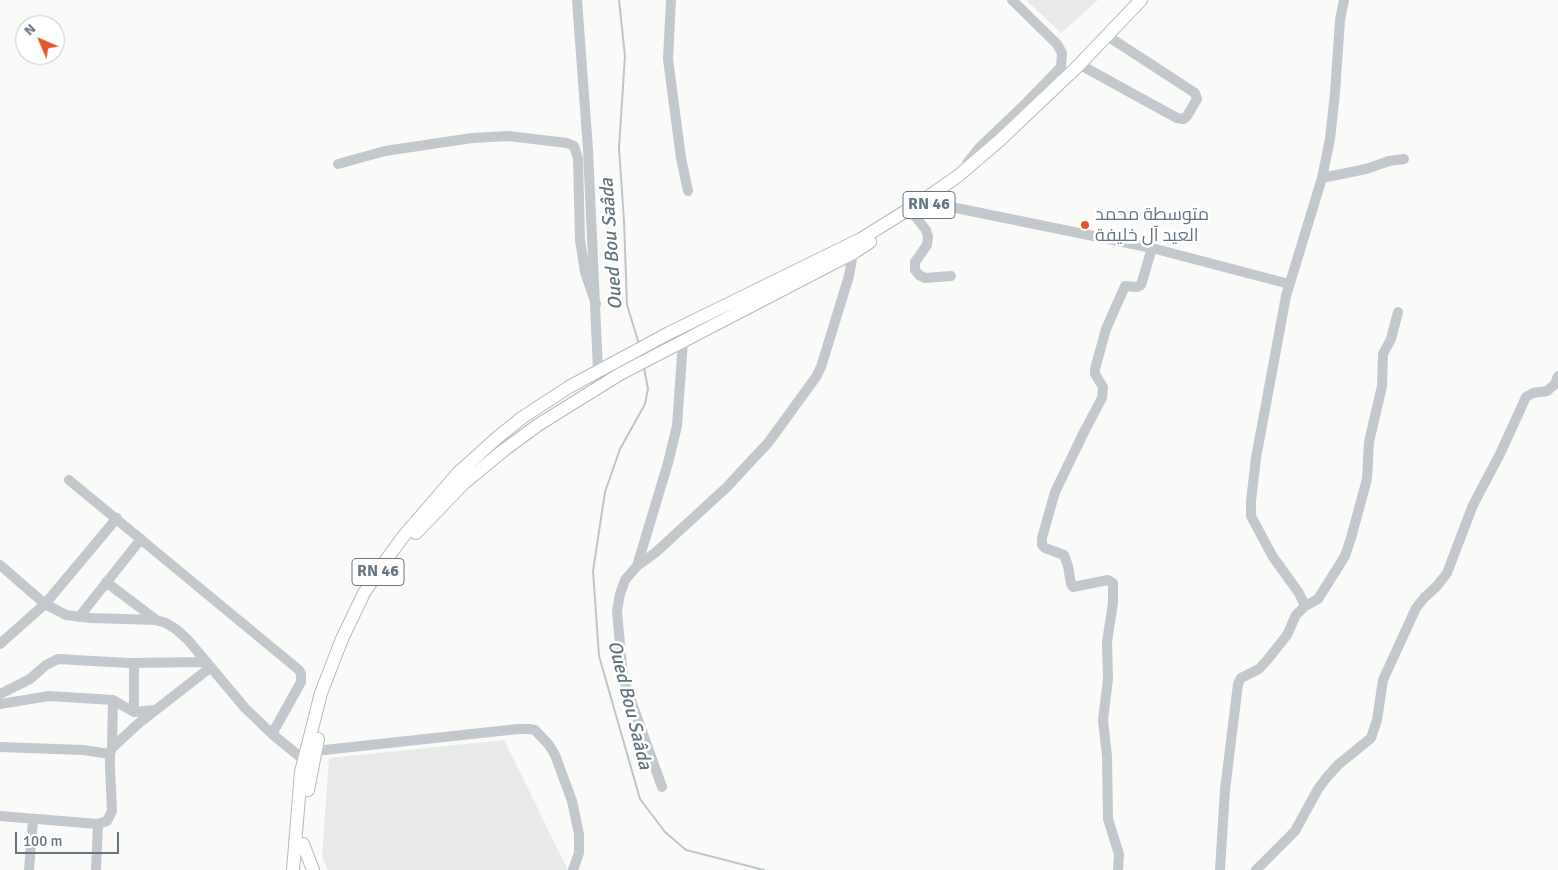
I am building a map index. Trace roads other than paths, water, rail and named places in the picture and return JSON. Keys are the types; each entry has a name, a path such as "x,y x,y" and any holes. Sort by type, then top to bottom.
{"main road":[{"name":"RN 46","path":"301,870 305,810 315,752 329,693 351,639 370,599 409,541 464,483 504,450 546,420 620,374 853,254 914,215 926,202 1000,140 1142,0"},
{"name":"RN 46","path":"293,870 301,772 320,693 342,639 364,593 402,538 458,473 498,436 569,387 669,333 861,239 926,202 974,171 1084,67 1150,0"},
{"path":"303,844 313,870"}],"street":[{"path":"577,0 588,149 596,304 604,368"},
{"path":"671,0 668,59 681,158 688,190"},
{"path":"958,176 980,147 1062,67 1062,53 1057,44 1012,0"},
{"path":"1305,606 1299,593 1273,557 1250,516 1256,458 1286,296 1322,178 1330,139 1340,20 1344,0"},
{"path":"1084,67 1177,118 1184,119 1197,99 1195,93 1112,39"},
{"path":"338,164 385,151 472,138 508,136 567,143 574,146 578,158 580,240 585,272 596,304"},
{"path":"1322,178 1404,159"},
{"path":"926,202 1152,248 1290,284"},
{"path":"914,215 926,230 928,237 927,245 915,262 915,270 925,278 951,276"},
{"path":"1118,870 1119,854 1108,819 1107,756 1103,720 1108,680 1107,642 1113,604 1112,583 1108,580 1073,587 1064,555 1042,546 1042,538 1056,492 1102,398 1102,387 1095,374 1095,369 1106,330 1125,286 1139,287 1142,282 1152,248"},
{"path":"662,787 623,678 617,611 625,580 637,566 727,487 768,443 816,377 821,367 846,285 853,254"},
{"path":"1220,870 1224,790 1238,684 1241,678 1259,669 1268,659 1287,635 1296,615 1305,606 1318,599 1345,556 1364,491 1369,442 1380,399 1383,354 1391,339 1398,312"},
{"path":"637,566 668,463 677,426 683,341"},
{"path":"1256,870 1295,831 1318,789 1327,777 1339,764 1371,738 1377,720 1383,680 1416,608 1443,580 1447,573 1473,504 1500,454 1526,398 1533,393 1547,391 1555,384 1558,376"},
{"path":"68,480 117,518 299,670 301,682 272,734"},
{"path":"0,644 45,604 117,518"},
{"path":"79,617 141,538"},
{"path":"0,565 45,604 66,615 156,620 178,630 245,708 272,734 304,760"},
{"path":"106,582 156,620"},
{"path":"0,694 30,679 49,663 58,660 209,664"},
{"path":"134,663 134,712"},
{"path":"111,751 124,736 209,664"},
{"path":"0,704 49,696 113,700 134,712 156,710"},
{"path":"0,816 98,824 107,821 112,811 111,751 113,700"},
{"path":"315,752 518,729 529,728 535,730 549,745 555,755 574,807 579,834 579,853 573,870"},
{"path":"0,747 111,751"},
{"path":"29,870 32,819"},
{"path":"96,870 98,824"}],"waterway":[{"name":"Oued Bou Saâda","path":"619,0 625,56 619,148 627,305 639,344"},
{"name":"Oued Bou Saâda","path":"644,368 648,389 645,404 620,449 605,492 593,571 599,656 640,799 665,832 686,850 764,870"}],"place":[{"name":"متوسطة محمد العيد آل خليفة","path":"1085,225"}]}
